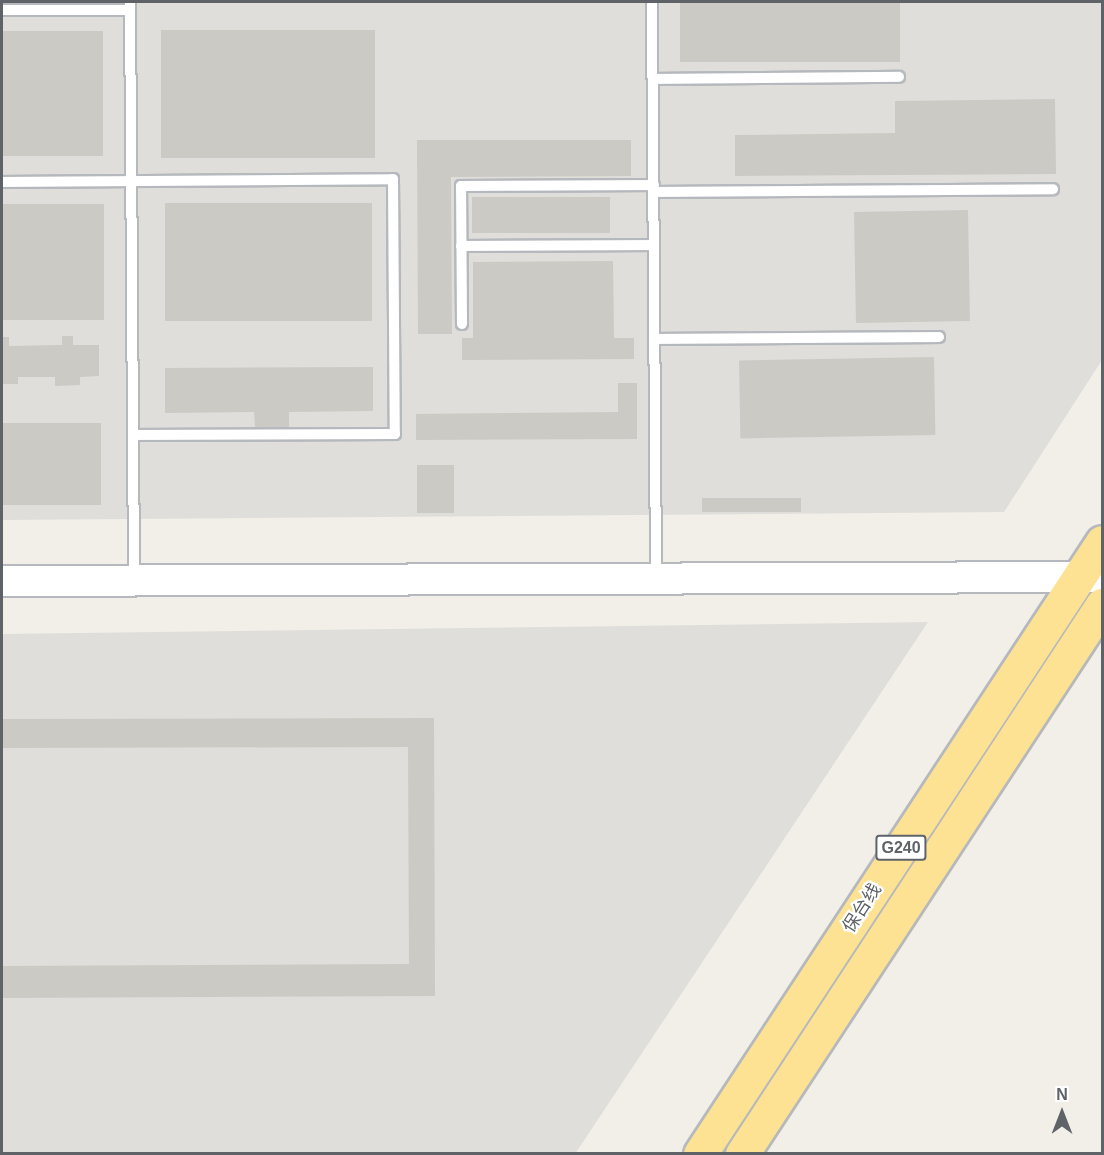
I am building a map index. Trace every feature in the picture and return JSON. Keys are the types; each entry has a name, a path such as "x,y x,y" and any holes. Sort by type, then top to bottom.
{"highway":[{"name":"保台线","path":"700,1154 1091,577 1102,542"},
{"name":"保台线","path":"742,1154 1102,605"}],"street":[{"path":"2,580 656,576 1091,577"}],"lane":[{"path":"652,4 656,576"},
{"path":"2,10 130,6 134,580"},
{"path":"653,79 899,77"},
{"path":"2,182 393,179 395,434 133,435"},
{"path":"462,324 461,186 1053,189"},
{"path":"461,246 654,245"},
{"path":"654,339 939,337"}],"shaded area":[{"path":"2,2 1102,2 1102,360 1004,512 2,520"},
{"path":"928,622 575,1154 2,1153 2,634"}],"building":[{"path":"680,2 900,2 900,62 680,62"},
{"path":"161,30 375,30 375,158 161,158"},
{"path":"2,31 103,31 103,156 2,156"},
{"path":"1055,99 1056,174 735,176 735,135 895,133 895,101"},
{"path":"417,140 631,140 631,176 451,177 452,334 418,334"},
{"path":"472,197 610,197 610,233 472,233"},
{"path":"165,203 372,203 372,321 165,321"},
{"path":"2,204 104,204 104,320 2,320"},
{"path":"968,210 970,321 856,323 854,212"},
{"path":"613,261 614,338 634,338 634,359 462,360 462,338 473,338 473,262"},
{"path":"62,336 73,336 73,345 99,345 99,376 80,377 80,385 55,386 55,377 18,377 18,384 2,384 2,337 9,337 9,346 62,345"},
{"path":"934,357 935,435 740,438 739,360"},
{"path":"373,367 373,411 289,412 289,427 255,427 254,412 165,413 165,368"},
{"path":"618,383 637,383 637,439 416,440 416,414 618,412"},
{"path":"2,423 101,423 101,505 2,505"},
{"path":"417,465 454,465 454,513 417,513"},
{"path":"702,498 801,498 801,512 702,512"},
{"path":"434,718 435,996 2,998 2,966 409,964 408,747 2,748 2,719"}]}
